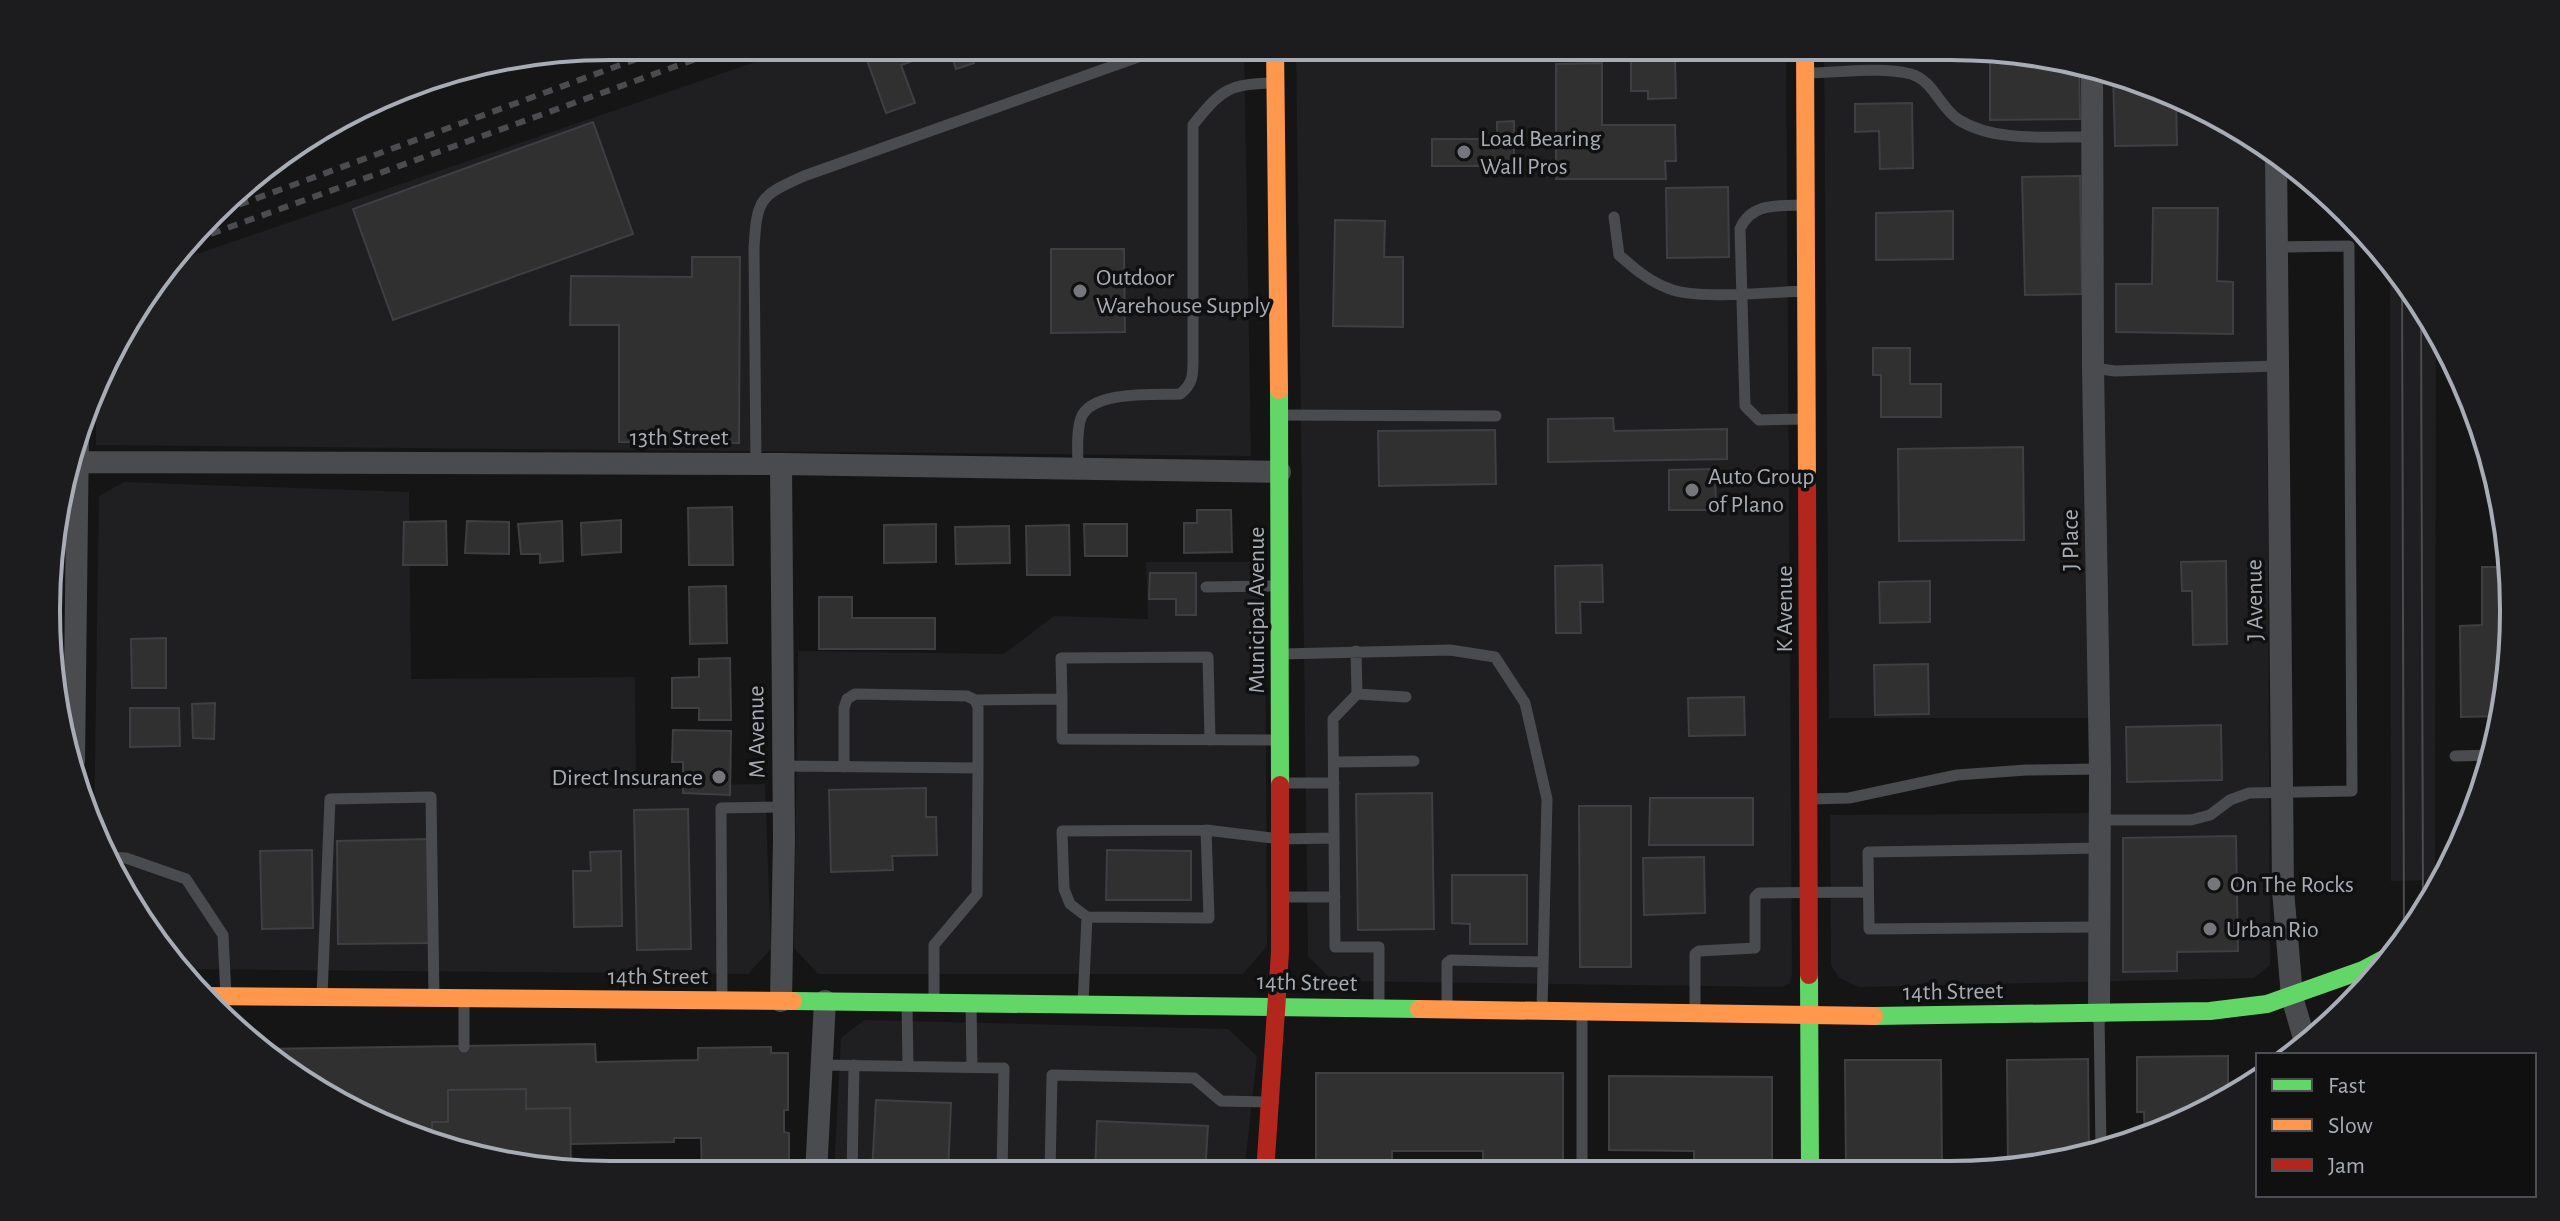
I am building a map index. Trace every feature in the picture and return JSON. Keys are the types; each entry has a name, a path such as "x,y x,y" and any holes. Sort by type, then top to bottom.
{"main road":[{"name":"Municipal Avenue","path":"1266,1161 1277,1005 1280,897 1280,472 1275,60"},
{"name":"K Avenue","path":"1805,60 1810,1161"},
{"name":"14th Street","path":"217,996 1277,1005 1810,1017 2242,1008 2292,997 2368,968"}],"street":[{"name":"J Place","path":"2092,79 2100,769 2099,1013"},
{"name":"J Avenue","path":"2276,168 2283,890 2292,997 2299,1035"},
{"name":"13th Street","path":"81,462 781,464 1280,472"},
{"name":"M Avenue","path":"781,464 781,1001"},
{"path":"65,680 78,470"},
{"path":"817,1161 825,1001"}],"lane":[{"path":"756,464 754,248 760,201 777,188 804,176 1130,60"},
{"path":"1805,73 1896,72 1914,75 1924,81 1944,107 1959,120 1980,130 2005,134 2092,137"},
{"path":"1078,469 1080,419 1087,408 1096,402 1117,397 1180,394 1193,377 1193,125 1217,96 1228,89 1275,83"},
{"path":"1806,205 1760,208 1745,217 1740,229 1745,406 1759,420 1807,419"},
{"path":"1614,217 1619,255 1641,274 1673,291 1806,291"},
{"path":"2100,820 2191,820 2210,815 2240,795 2282,791 2352,791 2349,246 2277,247"},
{"path":"2093,368 2115,371 2277,366"},
{"path":"1279,415 1496,416"},
{"path":"1206,587 1280,586"},
{"path":"1280,654 1450,650 1495,657 1525,703 1547,799 1542,1011"},
{"path":"1356,651 1357,694 1333,719 1335,947 1379,947 1379,1008"},
{"path":"1210,740 1208,657 1061,658 1062,739 1210,740 1280,740"},
{"path":"844,767 844,708 847,699 855,694 967,696 975,700 1062,699"},
{"path":"1357,694 1406,697"},
{"path":"934,1002 934,945 977,894 978,707 975,700"},
{"path":"2455,756 2480,755"},
{"path":"1334,762 1414,761"},
{"path":"783,766 978,768"},
{"path":"1809,799 1849,798 1957,775 2100,769"},
{"path":"1280,783 1334,783"},
{"path":"322,997 330,799 431,797 434,998"},
{"path":"722,1000 721,808 783,807"},
{"path":"1206,830 1209,918 1087,917 1070,904 1064,889 1062,831 1206,830 1280,839 1334,838"},
{"path":"2100,848 1868,852 1869,929 2100,927"},
{"path":"119,858 186,879 223,935 226,996"},
{"path":"1695,1015 1695,954 1699,951 1755,948 1755,897 1759,893 1868,892"},
{"path":"1280,897 1335,897"},
{"path":"1083,1003 1087,917"},
{"path":"1447,1009 1447,963 1451,960 1543,962"},
{"path":"464,998 464,1047"},
{"path":"907,1002 908,1066"},
{"path":"971,1002 972,1067"},
{"path":"1582,1012 1582,1161"},
{"path":"2099,1013 2101,1139"},
{"path":"821,1065 1004,1068 1002,1161"},
{"path":"852,1161 854,1065"},
{"path":"1050,1161 1052,1075 1194,1078 1221,1101 1270,1102"}],"shaded area":[{"path":"761,60 1244,60 1251,456 96,445 96,416 117,367 153,305 190,257"},
{"path":"1296,60 1786,60 1790,983 1782,987 1333,981 1308,956"},
{"path":"1824,60 1986,61 2057,71 2126,89 2160,102 2225,134 2266,161 2270,965 2254,978 1859,987 1839,978 1831,965 1830,815 2096,813 2095,718 1829,718"},
{"path":"2390,281 2436,354 2435,869 2429,880 2391,881"},
{"path":"124,482 409,492 411,679 635,677 636,786 765,784 771,949 748,974 194,969 174,946 134,886 94,801 99,496"},
{"path":"1146,562 1265,562 1267,946 1243,974 818,974 794,948 798,651 1004,654 1054,616 1148,619"},
{"path":"64,670 72,670 72,722"},
{"path":"864,1020 1228,1029 1257,1056 1245,1161 835,1161 841,1038"}],"building":[{"path":"867,60 915,60 901,65 915,103 886,113"},
{"path":"953,60 973,60 974,63 956,69"},
{"path":"1631,61 1675,61 1676,98 1648,99 1648,91 1631,91"},
{"path":"1990,61 2079,76 2080,119 1990,120"},
{"path":"1602,63 1602,125 1675,125 1676,161 1665,161 1666,179 1556,179 1556,64"},
{"path":"2113,85 2176,109 2177,145 2115,146"},
{"path":"1912,103 1913,168 1880,169 1879,131 1855,132 1855,104"},
{"path":"1514,121 1514,166 1432,166 1432,139 1497,139 1497,122"},
{"path":"593,122 633,234 393,320 353,209"},
{"path":"2080,176 2082,294 2025,295 2022,177"},
{"path":"1728,187 1729,257 1667,258 1666,188"},
{"path":"2153,208 2218,208 2217,281 2233,282 2233,334 2116,332 2116,284 2152,284"},
{"path":"1953,211 1953,259 1876,260 1876,213"},
{"path":"1335,220 1385,221 1384,257 1403,257 1403,327 1333,326"},
{"path":"1051,249 1124,249 1125,332 1051,333"},
{"path":"692,257 740,257 739,443 619,442 619,325 570,325 571,276 692,277"},
{"path":"1873,348 1910,348 1910,384 1941,384 1941,417 1881,417 1881,375 1873,375"},
{"path":"1613,418 1614,431 1727,429 1727,459 1548,462 1548,419"},
{"path":"1495,430 1496,484 1379,486 1378,431"},
{"path":"2023,447 2024,540 1899,541 1898,449"},
{"name":"Auto Group of Plano","path":"1715,469 1716,510 1669,510 1669,470"},
{"path":"732,507 733,565 689,565 688,508"},
{"path":"1197,510 1231,510 1232,552 1184,553 1184,523 1197,523"},
{"path":"621,520 621,552 582,555 581,523"},
{"path":"446,521 447,565 403,565 404,522"},
{"path":"467,521 509,522 509,554 465,553"},
{"path":"562,521 563,561 540,563 540,554 521,554 518,524"},
{"path":"936,524 936,562 884,563 884,525"},
{"path":"1084,524 1127,524 1127,556 1085,556"},
{"path":"1069,525 1070,575 1027,575 1026,526"},
{"path":"1009,526 1010,563 956,564 955,527"},
{"path":"2226,561 2227,644 2193,645 2192,591 2182,591 2181,562"},
{"path":"1602,565 1603,602 1580,602 1581,633 1556,633 1555,566"},
{"path":"2482,567 2498,567 2499,647 2489,716 2461,717 2460,626 2482,625"},
{"path":"1150,573 1196,573 1196,615 1176,615 1176,599 1149,599"},
{"path":"1930,581 1930,622 1880,623 1879,582"},
{"path":"726,586 727,643 690,644 689,587"},
{"path":"819,597 852,597 852,618 935,618 935,649 819,649"},
{"path":"166,638 166,688 132,688 131,639"},
{"path":"730,658 731,720 699,720 699,708 672,708 672,678 699,677 699,659"},
{"path":"1928,664 1929,714 1875,715 1874,665"},
{"path":"1744,697 1745,735 1689,736 1688,698"},
{"path":"215,703 214,739 193,738 192,704"},
{"path":"130,708 179,708 180,746 130,747"},
{"path":"2221,725 2222,780 2127,782 2126,727"},
{"path":"673,730 731,731 730,795 683,793 683,762 672,762"},
{"path":"926,788 926,817 936,817 937,855 892,856 893,870 831,872 829,790"},
{"path":"1432,793 1434,929 1358,930 1356,794"},
{"path":"1650,798 1753,798 1753,845 1649,845"},
{"path":"1579,806 1631,806 1631,967 1580,967"},
{"path":"688,809 691,949 637,950 634,810"},
{"path":"2236,836 2238,951 2177,952 2177,971 2123,972 2123,838"},
{"path":"429,839 430,943 338,944 337,841"},
{"path":"312,850 313,928 262,929 260,851"},
{"path":"1107,850 1191,851 1191,900 1106,900"},
{"path":"621,851 622,926 574,927 573,871 591,871 590,852"},
{"path":"1704,857 1705,913 1644,915 1643,858"},
{"path":"1452,875 1527,875 1527,944 1470,944 1470,924 1452,923"},
{"path":"595,1044 596,1062 698,1060 698,1048 771,1047 771,1053 788,1053 788,1110 784,1110 784,1132 789,1133 789,1161 702,1161 701,1138 674,1138 674,1142 571,1144 570,1108 526,1109 526,1089 448,1090 448,1122 432,1122 432,1129 427,1129 335,1087 278,1049"},
{"path":"2228,1056 2228,1085 2144,1125 2144,1112 2137,1112 2137,1057"},
{"path":"2088,1059 2089,1143 2008,1157 2007,1060"},
{"path":"1845,1060 1941,1060 1942,1161 1846,1161"},
{"path":"1316,1073 1563,1073 1563,1161 1483,1161 1483,1151 1392,1151 1392,1161 1316,1161"},
{"path":"1609,1076 1772,1077 1772,1161 1694,1161 1694,1151 1609,1150"},
{"path":"526,1089 526,1109 570,1108 571,1160 503,1150 432,1131 432,1122 448,1122 448,1090"},
{"path":"876,1100 951,1103 949,1161 873,1161"},
{"path":"1097,1121 1208,1126 1206,1161 1095,1161"}],"tram line":[{"path":"2402,298 2404,920"},
{"path":"2421,327 2423,891"}],"railway":[{"path":"239,205 634,60"},
{"path":"209,235 693,60"}],"traffic: fast":[{"path":"1279,390 1280,785"},
{"path":"1874,1016 2210,1011 2267,1004 2368,968"},
{"path":"1809,975 1810,1161"},
{"path":"793,1001 1419,1009"}],"traffic: slow":[{"path":"1275,60 1279,390"},
{"path":"1805,60 1807,481"},
{"path":"218,996 793,1001"},
{"path":"1419,1009 1874,1016"}],"traffic: jam":[{"path":"1807,481 1809,975"},
{"path":"1266,1161 1280,952 1280,785"}],"place":[{"name":"Load Bearing Wall Pros","path":"1464,152"},
{"name":"Outdoor Warehouse Supply","path":"1080,291"},
{"name":"Auto Group of Plano","path":"1692,490"},
{"name":"Direct Insurance","path":"719,777"},
{"name":"On The Rocks","path":"2214,884"},
{"name":"Urban Rio","path":"2210,929"}]}
